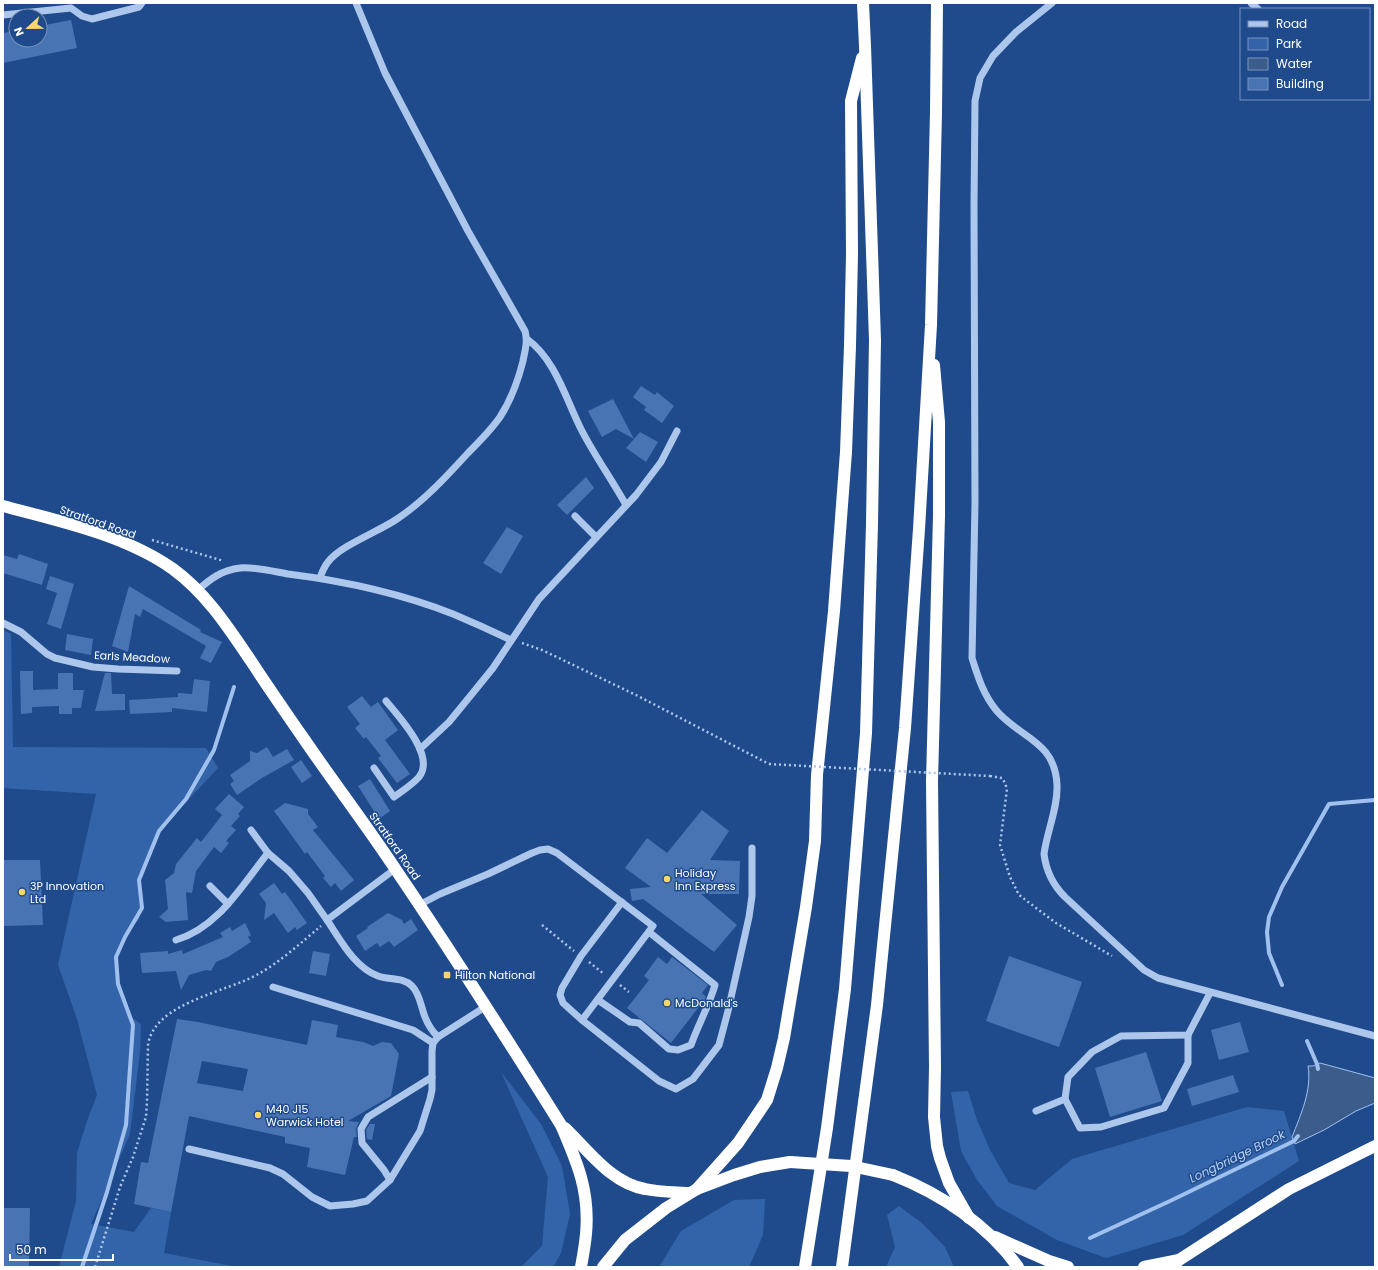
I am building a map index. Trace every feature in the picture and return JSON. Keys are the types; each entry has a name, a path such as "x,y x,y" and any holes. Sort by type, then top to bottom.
{"highway":[{"path":"805,1267 827,1128 845,988 866,733 872,524 875,340 863,3"},
{"path":"842,1267 877,1005 904,736 919,529 931,325 937,3"},
{"path":"603,1267 625,1240 693,1191 738,1143 766,1100 777,1068 788,1016 805,915 814,841 817,775 834,610 846,452 850,346 852,261 851,101 865,46"},
{"path":"931,325 939,422 939,524 932,781 935,1067 934,1117 937,1146 949,1183 969,1218"},
{"name":"Stratford Road","path":"3,506 111,538 137,549 172,569 198,590 223,619 323,767 396,869 561,1124 577,1162 586,1197 586,1234 581,1267"},
{"name":"Stratford Road","path":"561,1124 601,1164 618,1178 633,1186 645,1189 693,1191"},
{"path":"1144,1267 1175,1263 1290,1190 1375,1146"},
{"path":"693,1191 734,1175 760,1167 790,1162 851,1166 893,1175 915,1184 935,1195 969,1218 989,1234 1018,1267"},
{"path":"989,1234 1049,1261 1068,1267"}],"street":[{"path":"3,15 72,8 82,16 92,19 139,7 142,3"},
{"path":"320,578 324,567 337,553 385,526 418,503 437,487 482,439 500,417 516,387 527,339 525,331 468,231 385,73 356,3"},
{"path":"1052,3 1016,32 993,56 980,78 975,101 975,503 972,658 983,691 996,710 1008,722 1041,746 1050,756 1057,786 1044,854 1046,865 1058,889 1103,933 1150,975 1210,993 1375,1036"},
{"path":"527,339 537,346 547,360 582,430 626,505"},
{"path":"420,749 463,706 493,668 539,599 643,486 661,462 677,431"},
{"path":"575,516 596,537"},
{"path":"198,590 218,574 241,567 320,578 368,588 407,599 452,614 511,640"},
{"name":"Earls Meadow","path":"3,623 21,632 47,654 55,658 93,667 177,671"},
{"path":"374,768 394,797 419,777 422,766 422,755 420,749 386,701"},
{"path":"251,830 268,853 289,871 308,893 363,968 378,976 402,980 411,984 416,990 429,1027 436,1040"},
{"path":"622,902 580,956 562,988 560,995 563,1003 582,1020 659,1081 676,1088 693,1079 719,1045 749,917 752,896 752,848"},
{"path":"419,905 440,894 540,850 548,849 558,853 653,926 582,1020"},
{"path":"176,940 187,937 204,928 228,904 268,853"},
{"path":"327,920 396,869"},
{"path":"210,886 228,904"},
{"path":"598,1000 630,1022 639,1023 669,1049 678,1050 691,1045 698,1026 709,1006 715,985 649,932"},
{"path":"273,987 414,1030 436,1040"},
{"path":"1188,1034 1121,1036 1092,1052 1068,1077 1065,1099 1080,1128 1101,1127 1164,1108 1188,1063 1188,1034 1210,993"},
{"path":"189,1149 270,1168 282,1174 312,1197 330,1206 352,1204 367,1200 390,1180 420,1131 430,1099 432,1051 436,1040 485,1007"},
{"path":"390,1180 384,1170 362,1143 361,1129 368,1118 432,1077"},
{"path":"1036,1111 1065,1099"}],"path":[{"path":"511,640 542,650 636,695 769,764 990,776 1002,778 1006,783 1007,789 1000,845 1010,877 1019,896 1056,924 1114,957"},
{"path":"95,1267 120,1187 133,1157 146,1117 148,1044 155,1026 169,1014 182,1006 260,974 305,940 327,920"}],"green space":[{"path":"3,630 11,634 13,747 206,748 218,768 159,831 139,880 142,908 139,919 125,937 116,957 118,984 129,1016 141,1024 140,1052 130,1134 91,1224 134,1232 151,1208 171,1212 164,1253 237,1267 59,1267 76,1201 77,1153 97,1095 77,1019 58,965 96,794 3,788"},
{"path":"501,1072 541,1124 562,1166 570,1214 561,1253 553,1267 521,1267 542,1246 548,1177"},
{"path":"968,1091 977,1120 990,1150 1009,1183 1035,1190 1072,1159 1247,1107 1284,1111 1299,1161 1183,1235 1106,1258 1057,1240 997,1206 977,1180 961,1151 951,1092"},
{"path":"765,1199 763,1235 749,1267 659,1267 681,1231 734,1200"},
{"path":"899,1206 923,1224 945,1247 954,1267 886,1267 895,1247 887,1215"}],"water":[{"path":"1320,1063 1375,1078 1375,1103 1356,1111 1324,1130 1295,1144 1292,1137 1307,1093 1309,1075 1308,1066 1313,1066"}],"building":[{"path":"71,20 77,48 3,63 3,33 8,32 8,48 48,48 48,24"},
{"path":"641,386 655,395 657,392 674,406 662,423 644,410 646,407 633,397"},
{"path":"613,399 634,439 616,429 602,437 588,411"},
{"path":"640,432 658,442 646,462 626,448"},
{"path":"586,477 594,488 567,515 557,505"},
{"path":"507,527 523,536 501,574 483,563"},
{"path":"19,554 48,564 42,585 3,573 3,555 17,559"},
{"path":"50,576 74,584 61,629 47,624 57,593 46,589"},
{"path":"129,586 201,630 200,632 222,642 211,663 200,658 206,646 143,609 140,617 135,614 128,652 112,646"},
{"path":"67,634 93,639 91,655 65,650"},
{"path":"20,671 33,671 33,690 58,689 58,673 73,673 73,690 84,690 81,708 72,708 72,714 59,714 59,706 32,707 32,713 21,714"},
{"path":"105,673 111,673 112,694 125,694 125,710 95,711"},
{"path":"194,679 210,681 207,712 172,708 172,712 130,714 129,700 178,697 178,693 192,694"},
{"path":"362,696 371,707 378,702 398,730 385,740 410,774 397,783 378,758 381,756 366,737 364,739 355,728 360,724 347,707"},
{"path":"267,747 273,757 287,749 294,760 262,778 237,795 230,784 234,781 230,775 250,761 250,751 257,753"},
{"path":"301,760 312,776 302,783 291,767"},
{"path":"370,779 390,811 379,819 358,786"},
{"path":"229,794 244,807 238,814 240,816 231,826 236,830 226,841 229,843 221,853 214,847 196,871 192,893 186,892 188,920 166,922 159,917 168,909 165,880 174,873 176,864 197,838 201,842 222,815 215,809"},
{"path":"285,803 308,809 308,814 318,827 313,830 354,880 341,891 335,883 331,887 323,878 325,876 307,852 305,854 274,811"},
{"name":"Holiday Inn Express","path":"702,810 729,831 710,860 740,861 739,894 701,894 737,925 714,952 643,899 632,901 630,889 651,887 625,868 647,838 667,853"},
{"name":"3P Innovation Ltd","path":"3,860 40,860 43,925 3,926"},
{"path":"274,883 282,894 285,892 307,923 297,930 295,927 288,933 274,913 264,920 266,903 259,894"},
{"path":"388,913 402,920 404,924 411,919 418,930 394,947 389,941 380,947 377,943 365,951 356,936"},
{"path":"245,923 251,935 248,937 251,942 228,957 216,962 211,971 206,970 189,975 181,990 176,971 142,973 140,953 168,951 168,954 182,950 183,954 223,937 220,933 230,927 232,931"},
{"path":"313,951 330,954 326,976 309,973"},
{"path":"1009,956 1082,982 1059,1047 986,1021"},
{"name":"McDonald's","path":"658,957 667,964 672,957 708,985 702,993 706,997 705,999 671,1043 627,1008 649,980 644,976"},
{"name":"M40 J15 Warwick Hotel","path":"177,1019 307,1045 312,1020 338,1025 336,1037 363,1042 373,1046 382,1042 391,1043 399,1054 391,1096 348,1121 359,1122 356,1129 357,1137 354,1137 345,1175 307,1167 310,1148 285,1143 285,1137 189,1116 171,1212 134,1204 141,1162 148,1163","holes":["202,1061 248,1069 243,1091 197,1083"]},
{"path":"1240,1022 1249,1052 1219,1060 1211,1030"},
{"path":"1146,1052 1162,1101 1110,1117 1095,1068"},
{"path":"1233,1075 1239,1092 1192,1106 1187,1089"},
{"path":"370,1124 375,1124 372,1140 367,1139 366,1130"},
{"path":"3,1208 30,1208 29,1267 3,1267"}],"waterway":[{"path":"82,1267 107,1192 126,1125 133,1025 118,984 116,957 125,937 142,908 139,880 159,831 186,799 214,750 234,687"},
{"name":"Longbridge Brook","path":"1282,985 1269,953 1267,932 1269,917 1282,887 1329,804 1375,800"},
{"name":"Longbridge Brook","path":"1307,1041 1318,1069"},
{"name":"Longbridge Brook","path":"1090,1238 1294,1141 1298,1136"}],"place":[{"name":"Holiday Inn Express","path":"667,879"},
{"name":"3P Innovation Ltd","path":"22,892"},
{"name":"Hilton National","path":"447,975"},
{"name":"McDonald's","path":"667,1003"},
{"name":"M40 J15 Warwick Hotel","path":"258,1115"}]}
